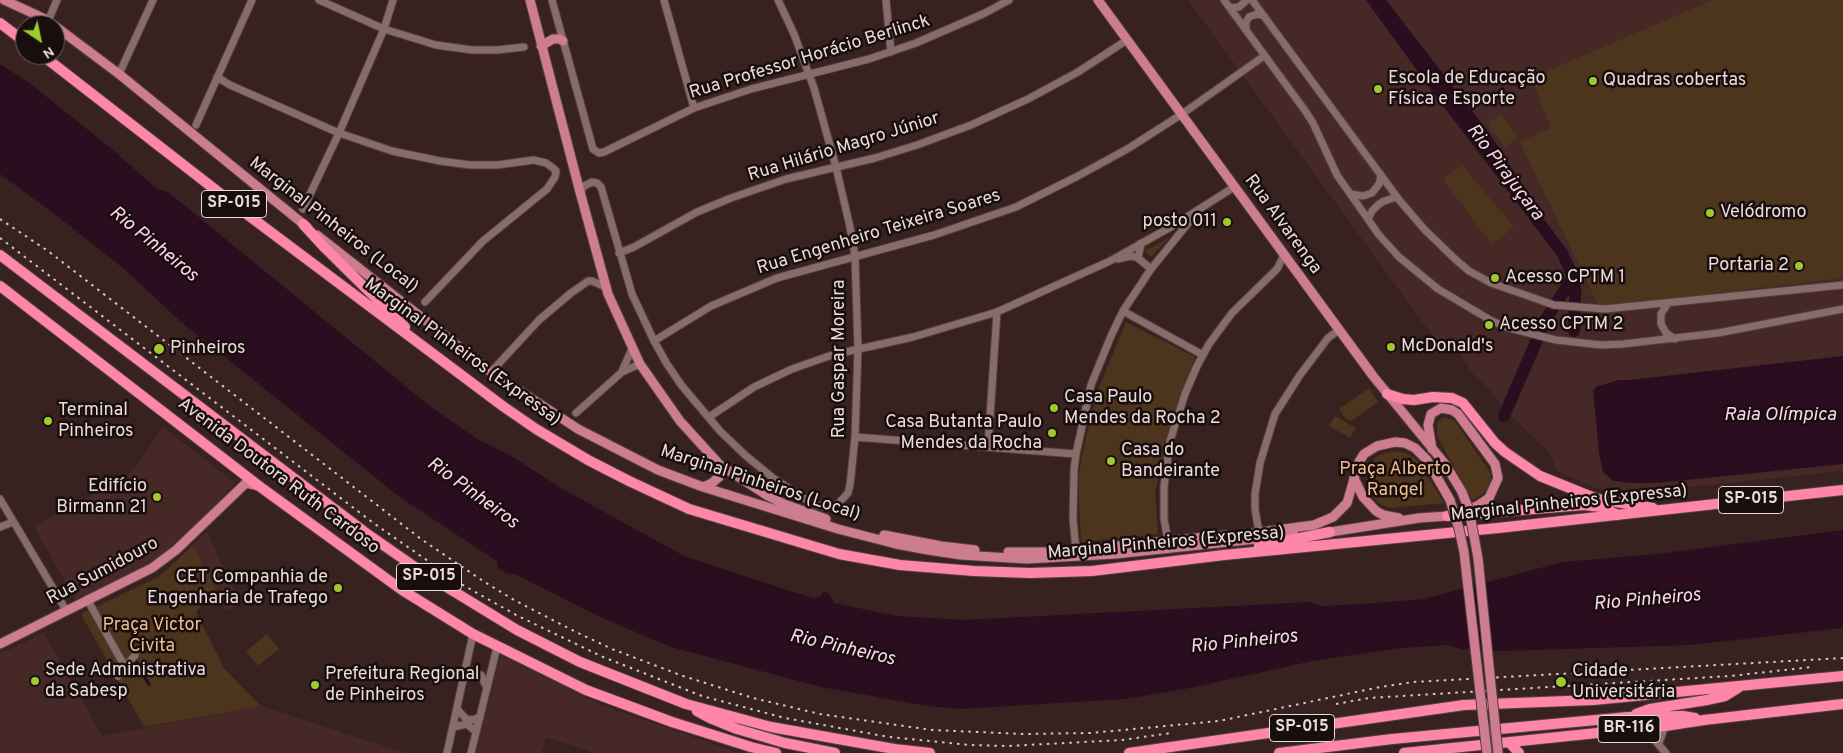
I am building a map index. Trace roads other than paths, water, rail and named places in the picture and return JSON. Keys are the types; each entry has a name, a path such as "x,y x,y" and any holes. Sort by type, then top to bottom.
{"highway":[{"path":"0,23 15,34"},
{"name":"Marginal Pinheiros (Expressa)","path":"55,65 244,212 428,351 536,429 588,460 689,509 839,554 900,565 974,571 1030,573 1092,571 1843,490"},
{"path":"303,224 428,351"},
{"name":"SP-015","path":"0,254 366,533 422,572 517,630 580,662 686,704 771,727 894,750 930,753"},
{"path":"0,278 11,290 13,296"},
{"name":"Avenida Doutora Ruth Cardoso","path":"0,286 258,486 402,590 473,634 586,690 753,750 776,753"},
{"path":"1387,394 1409,400 1433,397 1452,398 1462,403 1495,443 1540,476 1597,499 1641,505 1659,510"},
{"path":"1447,516 1584,505 1601,507 1619,515"},
{"path":"1224,556 1259,546 1330,532"},
{"name":"SP-015","path":"1129,753 1464,706 1504,702 1593,700 1843,676"},
{"path":"1628,717 1650,709 1719,697 1742,686"},
{"path":"686,704 710,718 738,729 785,743 835,753"},
{"name":"BR-116","path":"1474,750 1509,742 1666,726 1843,704"},
{"path":"1279,753 1401,738 1628,717 1683,716 1704,720"},
{"path":"1509,742 1519,753"},
{"path":"1404,753 1474,750"}],"main road":[{"name":"Marginal Pinheiros (Local)","path":"4,0 34,15"},
{"path":"530,0 611,304 640,364 680,421 720,465 751,486 784,504 848,526 888,536 976,550 1019,553 1076,550 1314,525 1333,518 1347,502 1356,467 1364,454 1385,443 1405,443 1415,448 1427,460 1450,500 1459,529 1464,552 1487,753"},
{"name":"Rua Alvarenga","path":"1098,0 1387,394 1445,464 1462,492 1468,510 1476,550 1498,753"},
{"name":"Marginal Pinheiros (Local)","path":"65,34 119,74 303,224 491,372 578,429 658,470 703,487 838,529 928,550 1027,559 1115,554 1330,532 1419,518 1447,516 1477,506 1488,499 1497,484 1498,472 1489,455 1458,414 1448,408 1435,411 1428,419 1432,449"},
{"path":"541,46 552,39 560,38 563,41"},
{"path":"703,487 712,483 720,476 720,465"},
{"path":"1354,476 1363,497 1376,511 1390,517 1419,518"},
{"name":"Rua Sumidouro","path":"0,644 152,568 176,550 246,483 258,486"}],"street":[{"path":"15,0 38,15"},
{"path":"52,15 57,0"},
{"path":"119,74 153,0"},
{"path":"196,125 252,0"},
{"path":"319,0 384,29 448,48 497,50 524,47"},
{"path":"302,209 384,29 394,0"},
{"path":"552,0 563,41"},
{"path":"664,0 694,108"},
{"name":"Rua Gaspar Moreira","path":"709,417 745,456 773,478 816,505 826,507 838,504 848,493 855,437 858,349 855,256 836,167 810,74 778,0"},
{"path":"886,0 891,52"},
{"name":"Rua Professor Horácio Berlinck","path":"563,41 593,150 599,153 694,108 751,89 891,52 940,33 1009,0"},
{"path":"1224,0 1313,123 1329,161 1350,194 1398,257 1450,298 1492,321 1509,328 1556,340 1601,345 1718,333 1843,309"},
{"path":"1230,8 1239,7 1247,0"},
{"path":"1252,0 1381,175 1424,229 1454,259 1469,271 1491,283 1554,305 1605,309 1843,285"},
{"path":"1246,30 1246,22 1249,17 1258,14 1264,16"},
{"name":"Rua Hilário Magro Júnior","path":"619,253 634,247 697,212 731,198 786,179 875,158 971,125 1028,99 1078,72 1127,40"},
{"name":"Rua Engenheiro Teixeira Soares","path":"654,341 711,306 778,278 934,235 1016,206 1076,177 1129,148 1182,114 1264,56"},
{"path":"217,77 230,85 338,133 392,151 470,165 497,165 534,160 546,163 556,171 553,183 483,241 425,302"},
{"path":"1350,194 1363,196 1372,192 1379,184 1381,175"},
{"path":"580,192 588,184 597,183 600,185 632,294 654,341 682,386 709,417 754,387 792,369 832,356 913,337 997,312 1110,261 1199,210 1234,187"},
{"path":"1368,219 1372,211 1379,204 1398,197"},
{"path":"1076,550 1073,501 1076,454 1091,385 1123,311 1150,269 1199,210"},
{"path":"1138,258 1141,243"},
{"path":"1168,541 1164,519 1164,487 1170,441 1185,394 1202,355 1232,313 1277,269 1284,255"},
{"path":"1110,261 1128,256 1138,258 1150,269"},
{"path":"491,372 539,320 570,293 588,281 606,287"},
{"path":"1668,303 1661,314 1661,324 1666,333 1675,338"},
{"path":"1123,311 1202,355"},
{"path":"988,447 997,312"},
{"path":"1258,532 1255,494 1260,463 1275,414 1300,375 1328,338 1340,330"},
{"path":"622,372 632,349"},
{"path":"576,413 622,372 640,364"},
{"path":"855,437 1076,454"},
{"path":"0,499 66,610"},
{"path":"0,527 13,522"},
{"path":"87,599 125,667"},
{"path":"447,753 473,634"},
{"path":"471,753 497,647"},
{"path":"118,676 135,655"},
{"path":"465,669 481,675 487,688"},
{"path":"457,709 466,719 473,720 480,717"},
{"path":"453,727 467,724 476,732"},
{"path":"1659,743 1666,726"},
{"path":"1644,728 1666,753"}],"water":[{"path":"1366,0 1386,0 1490,134 1541,215 1567,250 1578,273 1582,295 1568,295 1568,282 1558,257 1434,94"},
{"name":"Rio Pinheiros","path":"0,64 28,82 113,150 157,189 168,192 431,407 479,440 510,455 561,488 684,556 784,589 814,598 821,596 824,591 830,594 834,603 897,616 963,620 1309,602 1321,606 1375,603 1424,599 1562,562 1657,554 1843,530 1843,628 1691,645 1502,651 1461,649 1448,645 1401,648 1312,661 1190,688 1125,699 960,709 927,706 821,687 671,647 598,616 515,574 507,574 497,567 498,563 495,560 401,498 179,320 124,269 0,174"},
{"name":"Raia Olímpica","path":"1843,356 1843,464 1657,483 1613,481 1603,472 1599,453 1593,390 1598,386 1619,380"},
{"path":"135,656 151,685 148,686 138,669 120,679"}],"waterway":[{"name":"Rio Pirajuçara","path":"1504,416 1546,319 1573,277"},
{"name":"Rio Pirajuçara","path":"1573,279 1575,295 1574,331"}],"railway":[{"path":"0,219 48,251 421,539 514,600 612,649 683,676 753,698 820,714 932,730 1023,734 1091,733 1219,721 1380,687 1414,682 1843,658"},
{"path":"0,238 372,522 461,584 518,616 603,657 702,696 785,718 889,737 969,745 1008,746 1122,740 1171,733"},
{"path":"1336,704 1369,698 1730,676 1812,667"}],"place":[{"name":"Quadras cobertas","path":"1593,81"},
{"name":"Escola de Educação Física e Esporte","path":"1378,89"},
{"name":"Velódromo","path":"1710,213"},
{"name":"posto 011","path":"1227,222"},
{"name":"Portaria 2","path":"1799,266"},
{"name":"Acesso CPTM 1","path":"1495,278"},
{"name":"Acesso CPTM 2","path":"1489,325"},
{"name":"McDonald's","path":"1391,347"},
{"name":"Pinheiros","path":"159,349"},
{"name":"Casa Paulo Mendes da Rocha 2","path":"1054,408"},
{"name":"Terminal Pinheiros","path":"48,421"},
{"name":"Casa Butanta Paulo Mendes da Rocha","path":"1052,433"},
{"name":"Casa do Bandeirante","path":"1111,461"},
{"name":"Edifício Birmann 21","path":"157,497"},
{"name":"CET Companhia de Engenharia de Trafego","path":"338,588"},
{"name":"Sede Administrativa da Sabesp","path":"35,681"},
{"name":"Cidade Universitária","path":"1561,682"},
{"name":"Prefeitura Regional de Pinheiros","path":"315,685"}],"park label":[{"name":"Praça Alberto Rangel","path":"1395,480"},
{"name":"Praça Victor Civita","path":"152,636"}]}
